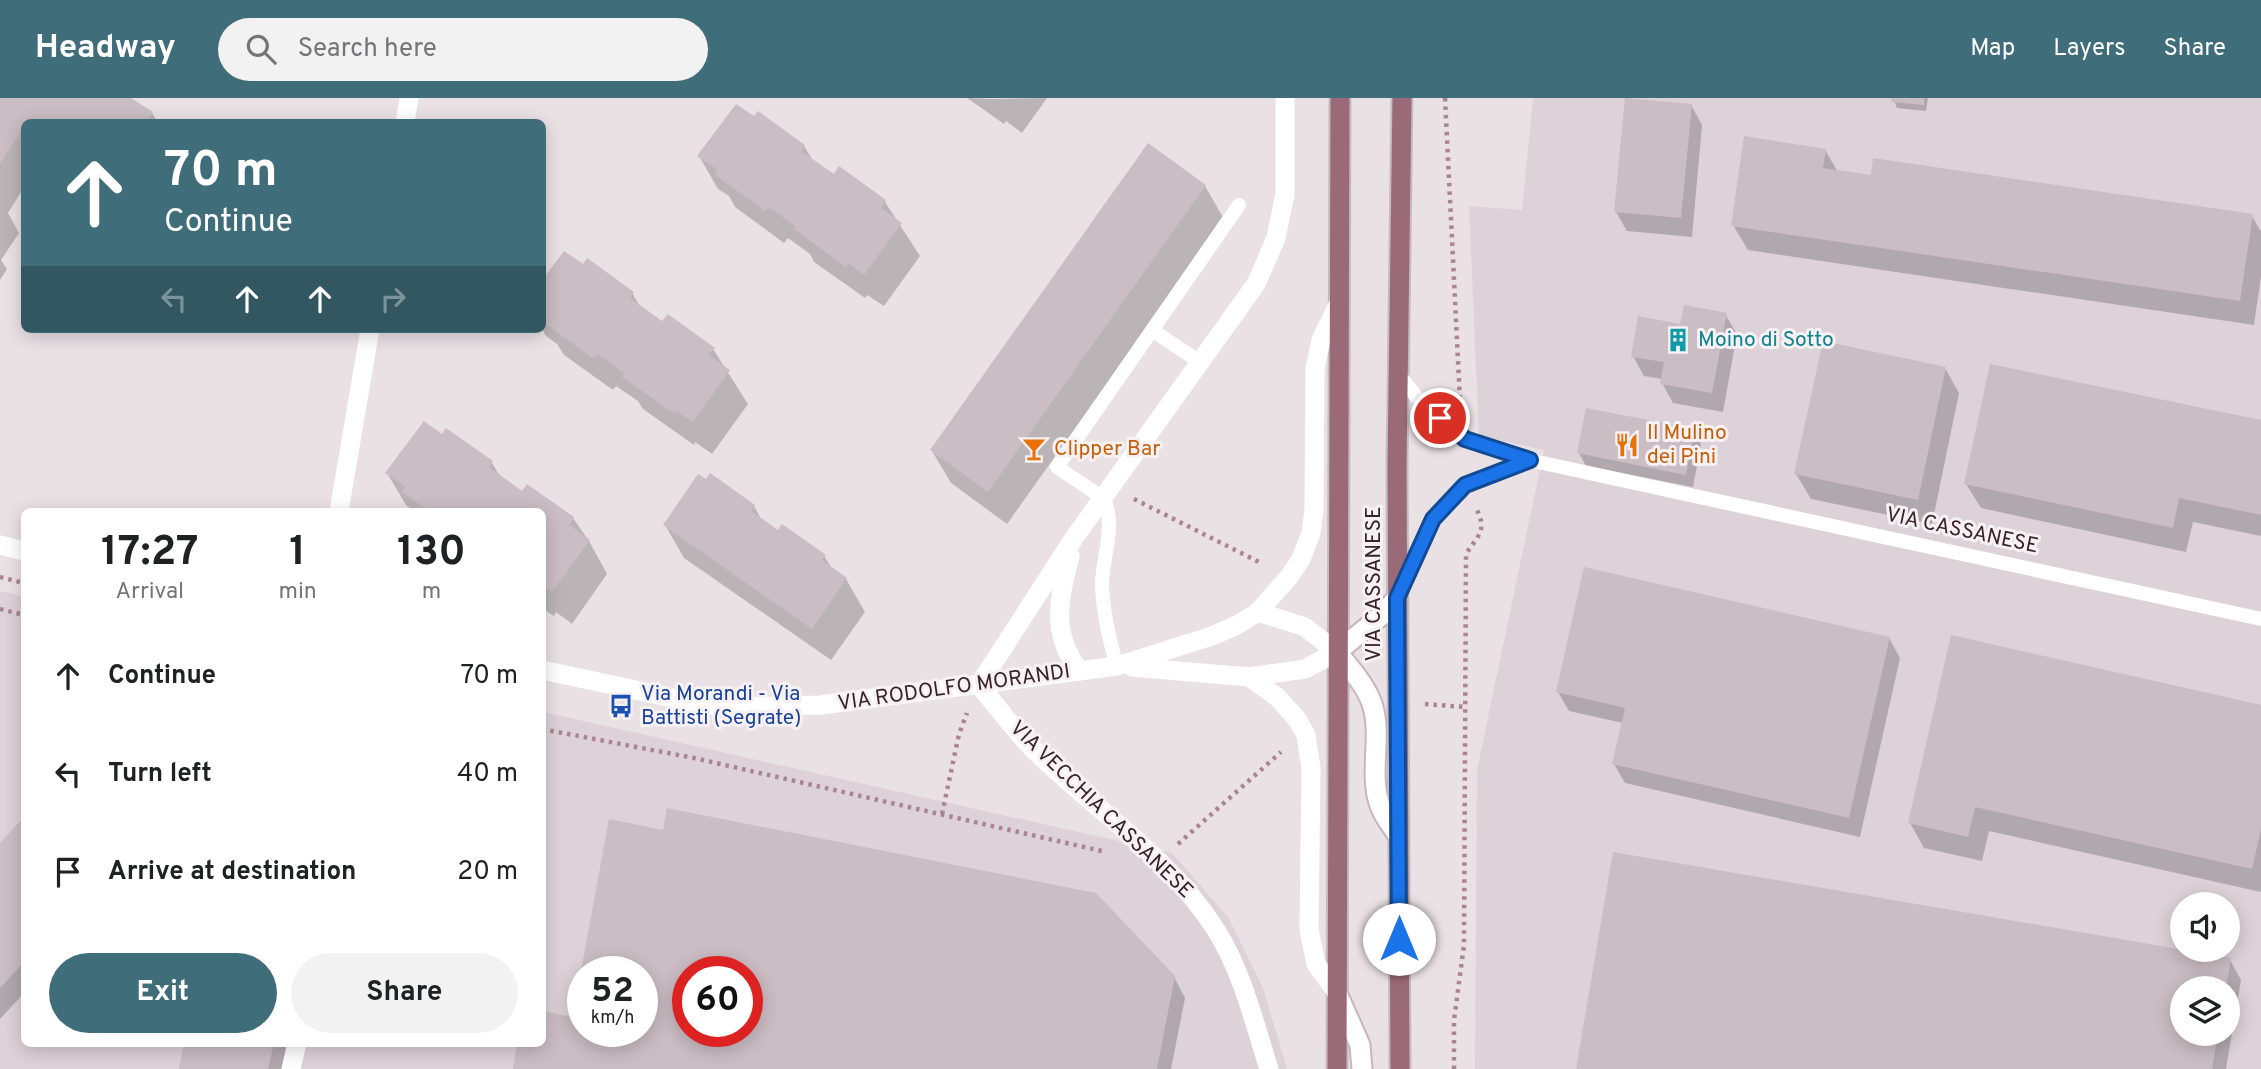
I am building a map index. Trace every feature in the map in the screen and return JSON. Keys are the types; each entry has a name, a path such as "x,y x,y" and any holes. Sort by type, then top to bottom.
{"main road":[{"name":"VIA CASSANESE","path":"1337,1069 1340,98"},
{"name":"VIA CASSANESE","path":"1400,1069 1397,371 1402,98"}],"street":[{"path":"406,119 409,98"},
{"path":"979,685 1074,538 1256,284 1276,238 1285,194 1285,98"},
{"path":"1401,138 1412,98"},
{"name":"VIA RODOLFO MORANDI","path":"546,671 668,698 736,707 821,705 1117,666 1212,636 1237,625 1258,612 1289,577 1301,559 1311,533 1314,509 1315,369 1321,340 1338,305"},
{"path":"339,508 369,333"},
{"path":"1074,538 1059,597 1060,632 1068,655 1080,671"},
{"path":"0,545 21,550"},
{"name":"VIA RODOLFO MORANDI","path":"1117,666 1249,677 1305,669 1337,652 1382,615 1397,598"},
{"path":"1258,612 1305,627 1337,652 1356,676 1371,701 1375,723 1377,787 1381,807 1398,836"},
{"name":"VIA RODOLFO MORANDI","path":"1249,677 1277,697 1297,719 1306,735 1311,768 1309,930 1316,964 1337,993 1360,1045 1362,1069"},
{"name":"VIA VECCHIA CASSANESE","path":"979,685 1033,749 1158,861 1191,895 1217,931 1244,991 1269,1069"},
{"path":"291,1069 296,1047"}],"lane":[{"path":"1117,666 1105,617 1102,583 1108,519 1107,493 1057,467 1239,205"},
{"path":"1152,330 1200,362"},
{"name":"VIA CASSANESE","path":"1397,371 1422,404 1465,439 1530,460 2261,619"},
{"path":"1397,598 1433,519 1465,485 1530,460"}],"path":[{"path":"1107,493 1267,566"},
{"path":"0,577 21,582"},
{"path":"0,609 21,613"},
{"path":"942,814 959,734 979,685"},
{"path":"1454,1069 1454,1020 1464,945 1465,707"},
{"path":"546,730 694,758 1115,854"},
{"path":"1158,861 1287,747"}],"shaded area":[{"path":"1533,98 2261,98 2261,1069 1475,1069 1477,770 1544,450 1479,436 1469,206 1522,210"},
{"path":"0,591 21,596 21,1047 546,1047 546,713 1172,853 1228,917 1263,988 1287,1069 0,1069"}],"building":[{"path":"0,98 131,98 153,112 148,119 21,119 21,132 0,164"},
{"path":"1625,98 1692,104 1681,218 1614,212"},
{"path":"1892,98 1924,98 1924,105 1891,102"},
{"path":"736,104 754,116 758,111 805,145 801,151 834,174 839,166 886,200 881,208 902,223 864,275 848,263 846,267 769,207 765,211 715,175 718,170 697,156"},
{"path":"1744,136 1826,149 1823,168 1871,175 1873,158 2253,214 2240,301 1731,226"},
{"path":"1148,143 1206,185 988,492 930,450"},
{"path":"564,251 583,264 587,258 634,292 630,298 662,321 668,314 715,348 709,355 730,370 693,422 676,411 675,414 622,377 624,373 597,354 594,359 546,324 546,275"},
{"name":"Moino di Sotto","path":"1684,305 1727,313 1712,393 1660,384 1664,362 1631,357 1638,316 1680,324"},
{"path":"1823,341 1946,367 1918,500 1794,474"},
{"path":"1990,364 2261,420 2261,515 2179,498 2173,528 1964,484"},
{"path":"1586,408 1695,429 1686,475 1577,453"},
{"path":"424,421 442,434 446,428 493,461 489,467 522,491 527,484 574,517 569,525 590,540 552,592 546,588 546,508 425,508 402,492 406,487 385,473"},
{"path":"710,473 755,505 751,511 778,530 782,524 826,555 822,560 847,578 812,629 663,525 698,474 706,479"},
{"path":"1584,567 1890,637 1849,818 1612,764 1625,708 1556,692"},
{"path":"1951,635 2261,705 2261,829 2252,869 1975,807 1968,837 1908,823"},
{"path":"667,808 1096,893 1175,976 1157,1069 513,1069 516,1047 546,1047 546,1012 567,1016 567,1047 658,1047 658,956 584,956 609,819 663,830"},
{"path":"21,820 21,965 0,988 0,843"},
{"path":"1613,852 2170,948 2170,962 2230,962 2228,976 2170,976 2170,1046 2216,1046 2212,1069 1576,1069"},
{"path":"183,1047 273,1047 268,1069 179,1069"}],"place":[{"name":"Moino di Sotto","path":"1678,340"},
{"name":"Il Mulino dei Pini","path":"1627,445"},
{"name":"Clipper Bar","path":"1034,449"},
{"name":"Via Morandi - Via Battisti (Segrate)","path":"621,706"}],"route":[{"path":"1399,939 1397,598 1433,519 1465,485 1530,460 1465,439 1440,418"}]}
